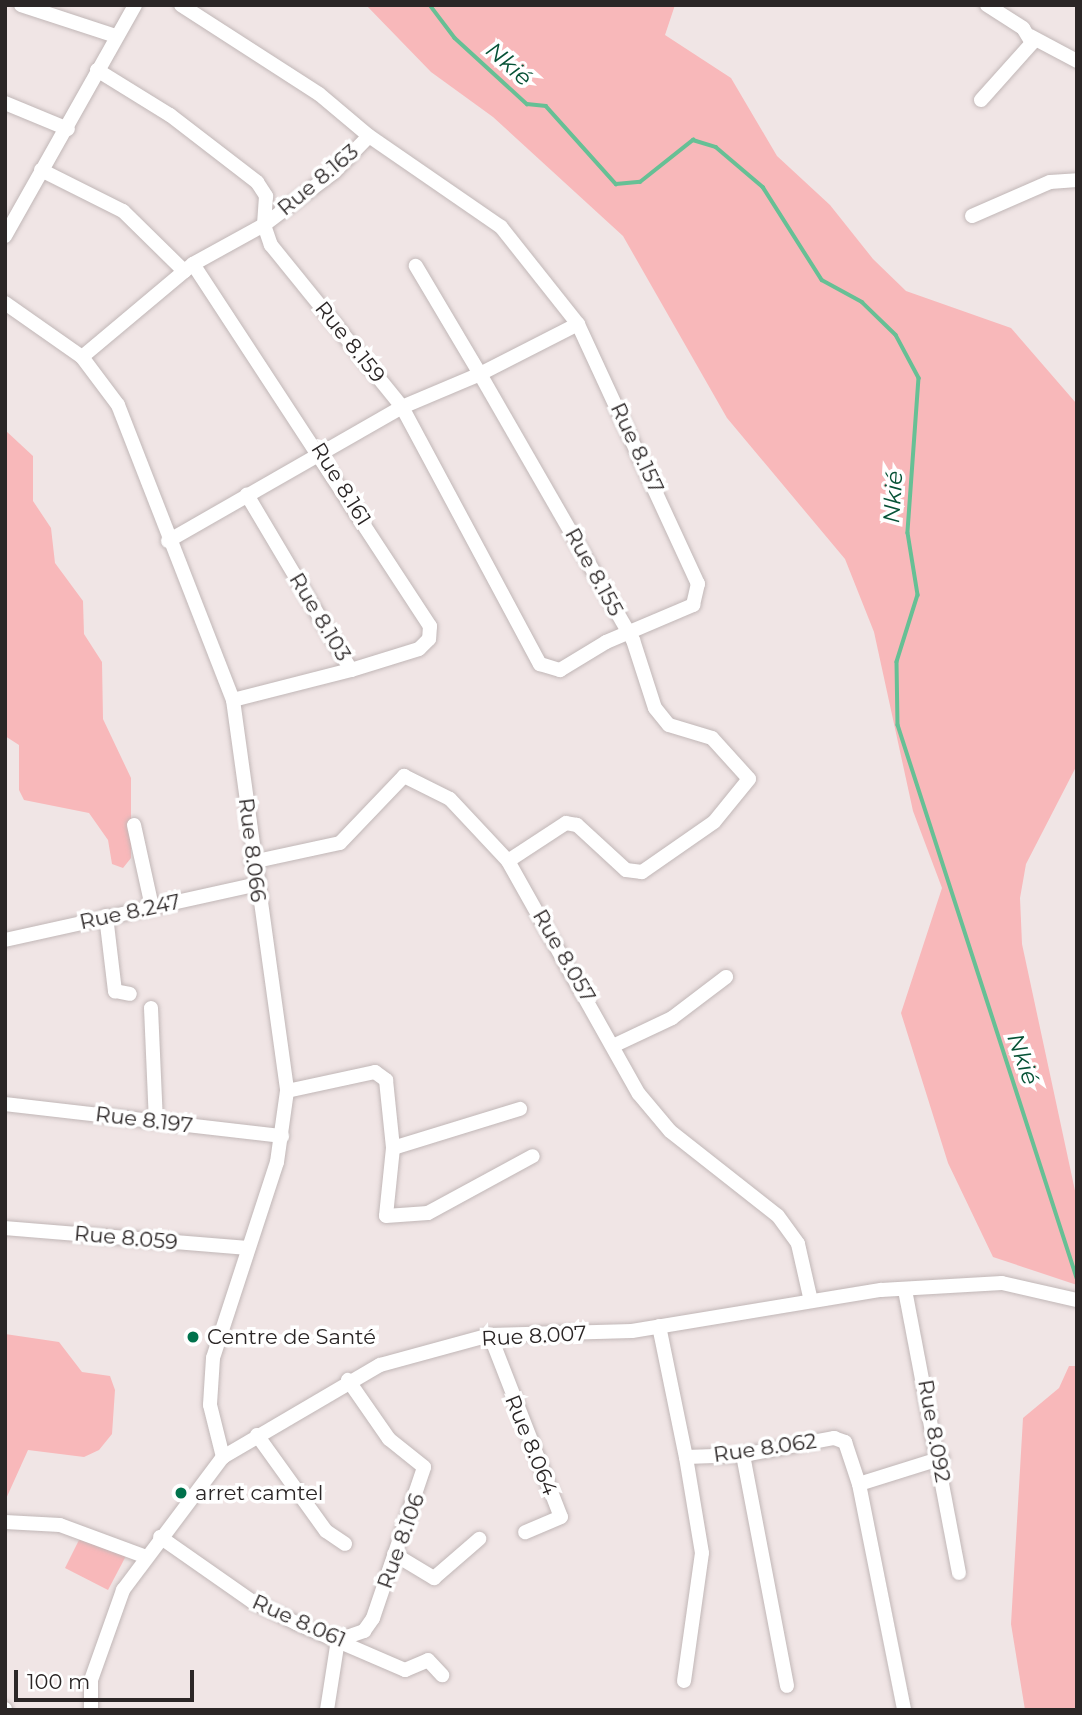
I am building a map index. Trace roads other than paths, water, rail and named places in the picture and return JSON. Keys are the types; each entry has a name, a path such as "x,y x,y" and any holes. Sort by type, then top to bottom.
{"street":[{"path":"21,5 116,36"},
{"path":"5,236 41,170 68,129 97,70 135,5"},
{"name":"Rue 8.163","path":"82,357 188,267 264,225 334,172 369,136 319,94 181,5"},
{"path":"987,5 1030,36 1077,61"},
{"path":"981,100 1027,52 1030,36"},
{"name":"Rue 8.159","path":"97,70 170,115 257,182 266,195 264,225 271,245 402,407 540,664 551,671 624,634"},
{"path":"5,103 68,129"},
{"path":"168,541 402,407 480,374 578,324 501,227 369,136"},
{"name":"Rue 8.161","path":"41,170 122,211 188,267 321,452 430,626 429,639 419,649 351,670"},
{"path":"972,216 1050,182 1077,180"},
{"name":"Rue 8.155","path":"415,266 580,542 624,634 633,640 655,708 669,724 712,738 748,779 713,822 642,872 626,870 577,825 566,822 508,861"},
{"name":"Rue 8.066","path":"5,303 82,357 118,405 168,541 233,700 254,885 287,1091 282,1136 247,1248 210,1382 223,1457"},
{"name":"Rue 8.157","path":"578,324 698,584 693,605 624,634"},
{"name":"Rue 8.103","path":"233,700 351,670 247,495"},
{"name":"Rue 8.057","path":"252,862 340,843 396,780 414,775 450,799 508,861 615,1045 639,1094 670,1131 778,1216 798,1244 810,1297"},
{"path":"134,825 152,907"},
{"name":"Rue 8.247","path":"5,940 254,885"},
{"path":"106,916 115,991 130,994"},
{"path":"615,1045 671,1018 726,977"},
{"path":"151,1008 156,1121"},
{"path":"287,1091 382,1074 393,1148 384,1211 393,1217 428,1213 533,1156"},
{"name":"Rue 8.197","path":"5,1104 282,1136"},
{"path":"393,1148 520,1109"},
{"name":"Rue 8.059","path":"5,1228 247,1248"},
{"name":"Rue 8.007","path":"90,1710 91,1680 107,1625 144,1556 223,1457 348,1380 428,1349 490,1335 659,1326 810,1297 1002,1283 1071,1298"},
{"name":"Rue 8.092","path":"905,1290 942,1458 959,1573"},
{"name":"Rue 8.062","path":"659,1326 686,1457 743,1455 834,1438 845,1442 859,1484"},
{"name":"Rue 8.064","path":"490,1335 561,1517 525,1532"},
{"name":"Rue 8.106","path":"338,1640 364,1631 373,1618 424,1466 389,1439 348,1380"},
{"path":"257,1435 326,1531 345,1544"},
{"path":"743,1455 786,1686"},
{"path":"684,1681 702,1553 686,1457"},
{"path":"904,1710 859,1484 942,1458"},
{"path":"5,1522 60,1525 144,1556"},
{"name":"Rue 8.061","path":"160,1537 253,1602 405,1671 428,1660 442,1675"},
{"path":"394,1554 434,1578 479,1539"},
{"path":"327,1710 338,1640"}],"waterway":[{"name":"Nkié","path":"430,5 455,38 527,104 546,106 616,184 640,182 693,140 716,147 763,187 822,280 862,302 896,335 919,378 908,533 918,595 897,662 898,725 1077,1278"}],"place":[{"name":"Centre de Santé","path":"193,1337"},
{"name":"arret camtel","path":"181,1493"}]}
